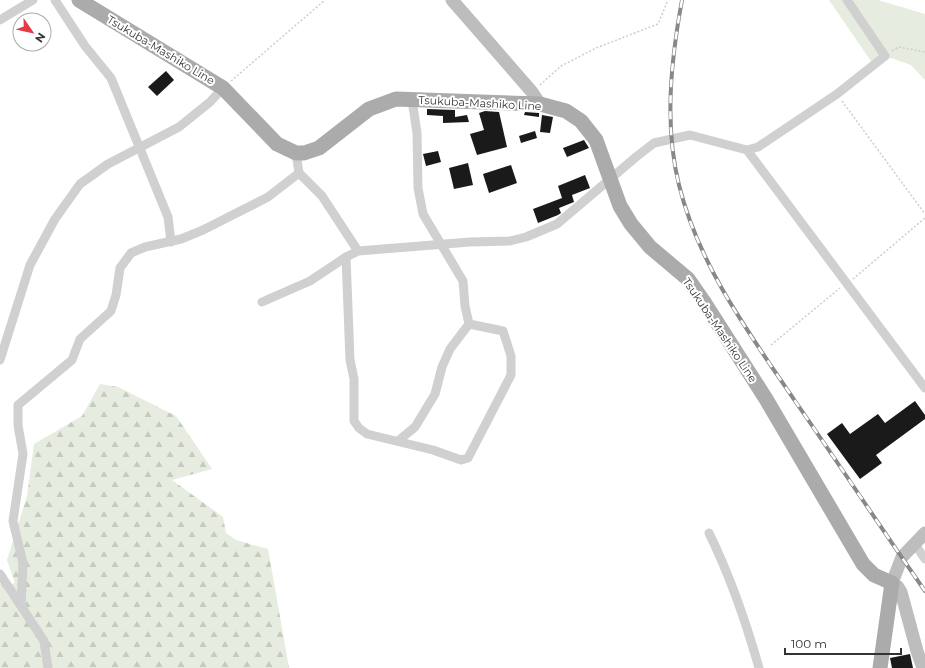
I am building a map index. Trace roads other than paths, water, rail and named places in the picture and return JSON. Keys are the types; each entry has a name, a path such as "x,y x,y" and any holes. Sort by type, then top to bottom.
{"main road":[{"name":"Tsukuba-Mashiko Line","path":"79,0 223,88 277,144 296,153 312,151 326,144 369,109 396,99 536,98 566,111 589,129 596,140 620,206 631,224 650,247 688,279 704,302 766,399 863,564 874,575 892,583"},
{"path":"880,668 892,583"}],"street":[{"path":"0,20 33,0"},
{"path":"55,0 84,46 111,78 168,217 171,242"},
{"path":"452,0 536,98"},
{"path":"262,302 310,281 346,257 358,251 510,241 526,237 557,224 609,179 654,143 690,135 747,150 758,147 837,94 885,56 847,0"},
{"path":"0,360 30,265 55,219 80,184 108,164 179,127 210,102 223,88"},
{"path":"398,442 415,427 435,394 442,367 450,349 469,324 465,306 463,281 423,214 418,188 417,133 412,100"},
{"path":"747,150 925,388"},
{"path":"296,153 299,173 322,196 358,251"},
{"path":"21,605 23,563 13,521 23,454 18,425 18,405 72,360 80,339 110,312 116,295 120,268 132,253 145,247 171,242 203,230 268,197 299,173"},
{"path":"346,257 350,360 354,379 354,422 367,434 432,450 462,460 468,458 511,375 511,356 503,331 469,324"},
{"path":"710,533 726,567 749,631 758,668"},
{"path":"923,668 901,592 898,587 892,583 902,558 914,543 925,533"},
{"path":"914,543 925,559"},
{"path":"0,574 44,641 48,668"}],"railway":[{"path":"682,0 672,69 670,116 674,162 679,185 688,215 699,243 712,271 743,324 925,591"}]}
